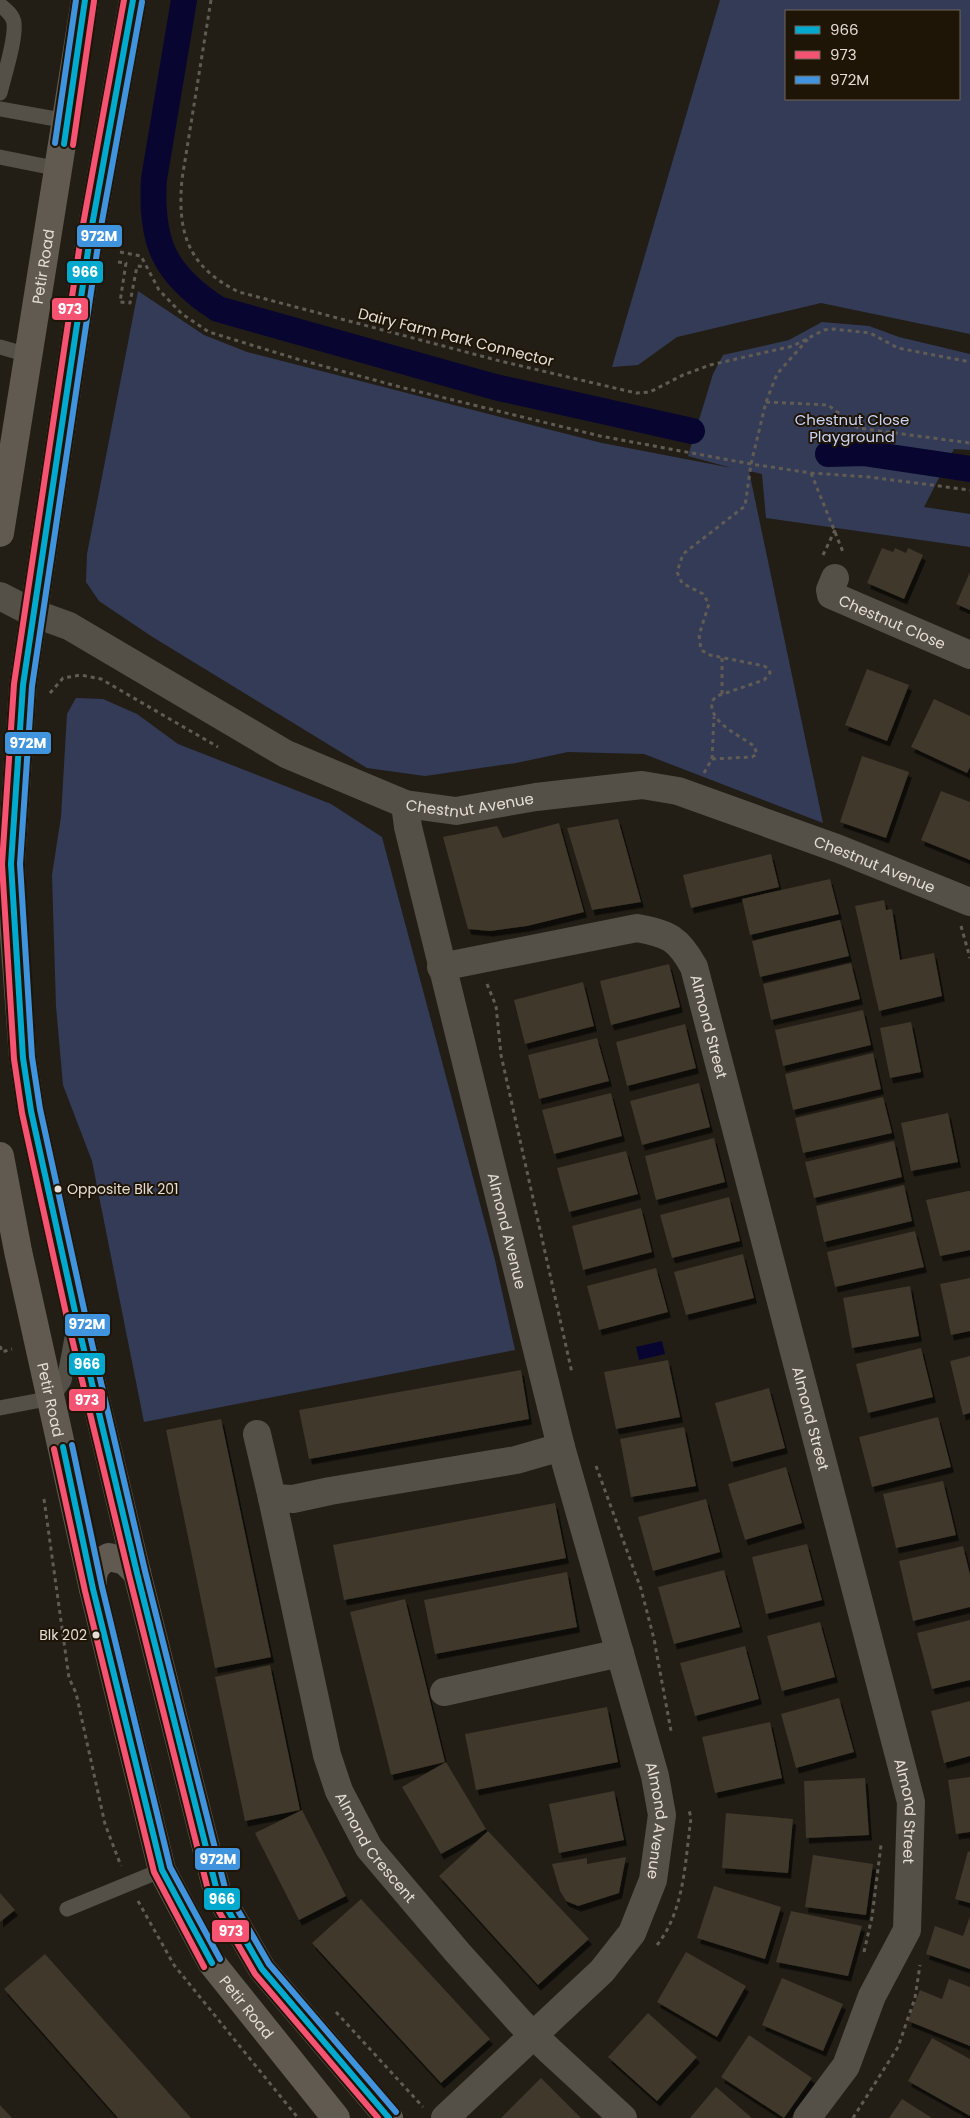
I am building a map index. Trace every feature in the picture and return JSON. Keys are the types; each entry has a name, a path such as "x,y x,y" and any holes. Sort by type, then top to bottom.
{"main road":[{"name":"Petir Road","path":"0,533 85,0"},
{"path":"134,0 91,232 23,685 11,864 23,1058 31,1111 76,1316 137,1573 217,1891 262,1969 389,2118"},
{"name":"Petir Road","path":"0,1156 18,1251 93,1589 162,1870 211,1962 336,2118"},
{"path":"93,1589 92,1576 95,1566 100,1561 109,1557 124,1561 137,1573"}],"street":[{"name":"Chestnut Close","path":"839,566 830,590 831,595 970,655"},
{"name":"Chestnut Avenue","path":"0,596 33,613 68,626 286,754 405,804 456,811 536,797 642,786 678,791 839,849 964,908"},
{"name":"Almond Avenue","path":"405,804 408,827 441,967 561,1446 654,1776 662,1815 653,1880 632,1933 602,1971 534,2036 434,2113"},
{"name":"Almond Street","path":"441,967 637,928 662,932 683,948 694,967 911,1802 907,1930 872,1996 846,2066 806,2118"},
{"name":"Almond Crescent","path":"257,1434 321,1727 339,1792 369,1848 458,1954 534,2036 623,2118"},
{"path":"272,1498 293,1499 330,1491 516,1460 561,1446"},
{"path":"444,1692 620,1654"}],"lane":[{"path":"0,5 8,12 14,22 13,36 0,93"},
{"path":"0,109 67,121"},
{"path":"0,157 59,169"},
{"path":"0,346 28,354"},
{"path":"0,1408 52,1398 61,1387 66,1375 76,1316"},
{"path":"67,1909 162,1870"}],"path":[{"name":"Dairy Farm Park Connector","path":"211,0 182,179 180,206 182,227 190,247 204,268 220,282 239,292 461,351 636,393 650,392 683,375 710,365 793,346 824,330 833,329 870,333 898,348 970,362"},
{"path":"120,252 141,256 159,290 182,314 209,332 298,359 590,434 751,464 811,473 869,477 970,490"},
{"path":"118,262 126,263 120,302 130,304 137,266 146,267"},
{"path":"700,780 712,759 714,717 711,708 712,701 722,694 764,680 770,673 769,669 764,666 705,654 701,650 699,635 709,604 704,594 682,584 677,572 683,554 745,506 751,464 766,402 777,374 810,337"},
{"path":"766,402 828,405 858,428 970,444"},
{"path":"811,473 839,566"},
{"path":"722,658 722,694"},
{"path":"48,696 62,678"},
{"path":"712,759 752,757 757,752 754,746 714,717"},
{"path":"964,908 970,958"},
{"path":"486,982 496,1006 501,1055 573,1377"},
{"path":"0,1346 2,1352 12,1349"},
{"path":"595,1463 641,1589 654,1639 672,1734"},
{"path":"651,1952 663,1937 678,1904 691,1818 689,1808"},
{"path":"863,1956 872,1917 882,1839"},
{"path":"330,2005 434,2113"}],"green space":[{"path":"720,0 970,0 970,334 821,303 677,337 638,365 612,367"},
{"name":"Chestnut Close Playground","path":"138,291 204,335 247,352 602,443 732,468 688,456 713,374 723,355 789,340 822,322 869,326 899,337 970,354 970,450 954,449 924,507 970,514 970,547 766,518 762,474 749,471 823,823 644,754 568,752 516,763 425,776 367,768 151,636 99,601 86,582 87,554"},
{"path":"76,698 103,699 137,714 178,744 331,804 382,837 495,1260 515,1350 144,1422 92,1161 63,1085 56,1006 52,875 61,817 67,714"}],"shaded area":[{"path":"662,1341 665,1354 639,1360 636,1347"}],"building":[{"path":"882,548 893,552 895,548 906,553 908,548 923,555 904,599 867,583"},
{"path":"970,572 970,610 956,604"},
{"path":"867,669 909,685 887,741 845,725"},
{"path":"934,699 970,716 970,767 967,773 911,747"},
{"path":"862,756 909,772 886,838 840,822"},
{"path":"941,791 970,802 970,860 921,840"},
{"path":"618,819 641,902 592,910 567,828"},
{"path":"559,823 584,912 527,926 490,931 468,929 443,837 497,826 503,838"},
{"path":"771,854 779,887 691,908 683,875"},
{"path":"830,879 839,914 750,935 742,899"},
{"path":"884,900 886,910 892,909 900,960 934,953 942,996 879,1011 855,906"},
{"path":"840,920 849,956 760,977 752,941"},
{"path":"851,963 860,999 771,1020 763,984"},
{"path":"669,964 680,1007 611,1025 600,981"},
{"path":"583,982 594,1026 525,1044 514,1000"},
{"path":"863,1010 871,1045 783,1066 775,1030"},
{"path":"911,1022 921,1072 890,1078 880,1028"},
{"path":"685,1024 696,1068 627,1086 616,1042"},
{"path":"597,1038 609,1081 539,1099 528,1055"},
{"path":"873,1053 881,1089 793,1110 785,1074"},
{"path":"699,1083 710,1127 642,1145 630,1101"},
{"path":"611,1093 622,1136 554,1154 542,1110"},
{"path":"883,1097 892,1133 803,1153 795,1118"},
{"path":"948,1113 958,1162 911,1171 901,1123"},
{"path":"714,1138 725,1182 656,1200 645,1156"},
{"path":"894,1141 902,1177 814,1198 805,1162"},
{"path":"626,1151 638,1194 569,1212 557,1168"},
{"path":"904,1185 912,1221 824,1242 816,1206"},
{"path":"970,1191 970,1250 940,1256 926,1200"},
{"path":"729,1197 740,1241 672,1258 660,1215"},
{"path":"641,1208 652,1252 583,1270 572,1226"},
{"path":"915,1231 924,1267 835,1287 827,1252"},
{"path":"743,1254 754,1298 686,1315 674,1272"},
{"path":"656,1268 668,1312 599,1330 587,1286"},
{"path":"970,1278 970,1331 951,1335 940,1284"},
{"path":"910,1286 919,1336 852,1348 843,1298"},
{"path":"921,1348 933,1397 868,1413 856,1364"},
{"path":"970,1356 970,1413 963,1415 950,1361"},
{"path":"668,1360 680,1417 616,1429 604,1372"},
{"path":"521,1370 529,1419 309,1459 299,1410"},
{"path":"769,1388 785,1448 731,1462 715,1403"},
{"path":"938,1417 951,1467 872,1487 859,1437"},
{"path":"221,1419 271,1657 215,1668 166,1430"},
{"path":"684,1427 696,1486 631,1497 620,1439"},
{"path":"786,1467 802,1523 745,1540 728,1484"},
{"path":"943,1481 956,1535 896,1548 883,1494"},
{"path":"706,1499 720,1552 653,1571 638,1517"},
{"path":"555,1503 566,1558 344,1600 333,1545"},
{"path":"807,1544 822,1600 766,1614 752,1557"},
{"path":"963,1546 970,1575 970,1607 913,1621 899,1561"},
{"path":"724,1570 740,1627 674,1644 658,1587"},
{"path":"567,1572 577,1627 435,1654 424,1600"},
{"path":"405,1599 445,1762 391,1775 350,1612"},
{"path":"970,1620 970,1680 932,1689 917,1633"},
{"path":"820,1622 835,1677 782,1691 767,1636"},
{"path":"745,1646 759,1699 695,1716 680,1663"},
{"path":"270,1665 300,1810 245,1821 215,1677"},
{"path":"839,1698 854,1752 796,1768 781,1714"},
{"path":"970,1701 970,1756 944,1763 931,1711"},
{"path":"607,1707 618,1762 476,1790 465,1734"},
{"path":"770,1722 782,1778 715,1793 702,1737"},
{"path":"446,1762 486,1829 441,1854 402,1787"},
{"path":"970,1777 970,1832 956,1834 948,1780"},
{"path":"865,1778 869,1835 806,1838 804,1781"},
{"path":"614,1791 624,1840 559,1853 549,1804"},
{"path":"302,1810 346,1896 299,1920 255,1833"},
{"path":"726,1813 793,1819 788,1873 722,1868"},
{"path":"488,1831 589,1939 538,1985 439,1876"},
{"path":"968,1851 970,1852 970,1903 955,1899"},
{"path":"813,1855 873,1864 866,1915 805,1907"},
{"path":"626,1857 619,1893 578,1906 566,1901 560,1891 552,1864 587,1858 587,1864"},
{"path":"714,1886 781,1907 765,1959 697,1938"},
{"path":"0,1893 15,1910 0,1922"},
{"path":"361,1899 490,2039 441,2083 312,1943"},
{"path":"791,1911 862,1926 848,1976 776,1962"},
{"path":"970,1916 970,1969 926,1954 935,1926 963,1936"},
{"path":"686,1952 746,1986 717,2037 657,2002"},
{"path":"45,1954 191,2118 118,2118 4,1989"},
{"path":"782,1978 843,2004 823,2051 762,2025"},
{"path":"949,1979 970,1987 970,2046 908,2021 920,1990 942,1999"},
{"path":"648,2013 697,2057 657,2101 608,2057"},
{"path":"749,2035 812,2078 784,2118 721,2077"},
{"path":"932,2038 970,2059 970,2116 908,2081"},
{"path":"541,2078 581,2118 501,2118"},
{"path":"716,2087 752,2118 690,2118"},
{"path":"902,2099 932,2118 889,2118"},
{"path":"0,2105 12,2118 0,2118"}],"waterway":[{"path":"184,0 154,179 153,201 158,239 164,254 173,269 200,296 218,309 495,387 692,431"},
{"path":"828,454 863,453 970,469"}],"transit line":[{"name":"972M","path":"55,143 76,0"},
{"name":"966","path":"64,144 85,0"},
{"name":"973","path":"124,0 82,230 14,684 2,864 14,1059 22,1113 67,1318 209,1894 255,1974 378,2118"},
{"name":"966","path":"133,0 91,231 23,685 11,864 23,1058 31,1111 76,1316 137,1573 217,1891 262,1969 389,2118"},
{"name":"973","path":"73,145 94,1"},
{"name":"972M","path":"142,2 100,232 32,686 20,864 32,1057 40,1109 85,1314 145,1571 225,1888 269,1964 396,2112"},
{"name":"972M","path":"72,1445 102,1587 170,1867 220,1959"},
{"name":"966","path":"63,1447 93,1589 162,1870 212,1963"},
{"name":"973","path":"54,1449 85,1591 154,1872 204,1967"}],"place":[{"name":"Opposite Blk 201","path":"58,1189"},
{"name":"Blk 202","path":"96,1635"}]}
